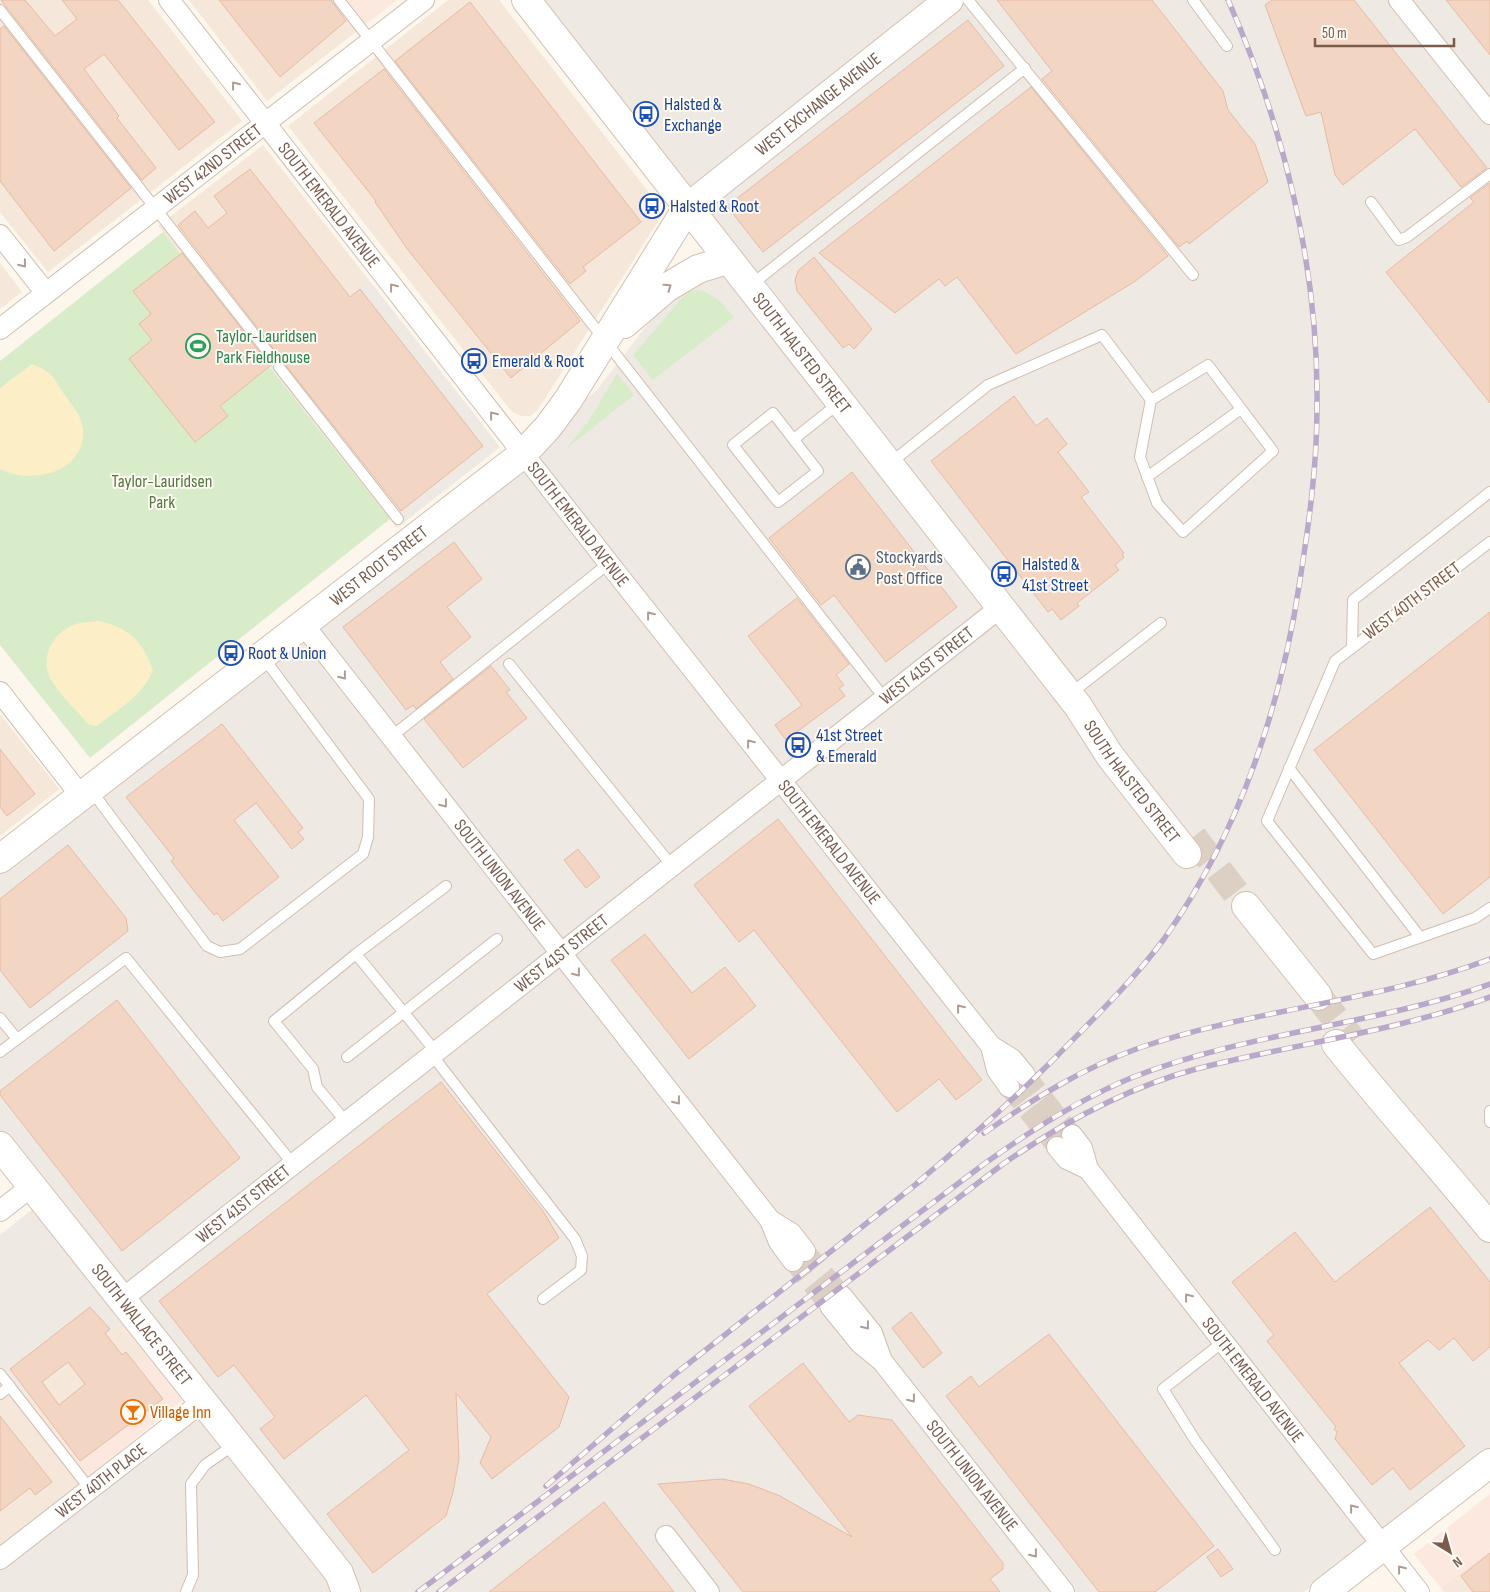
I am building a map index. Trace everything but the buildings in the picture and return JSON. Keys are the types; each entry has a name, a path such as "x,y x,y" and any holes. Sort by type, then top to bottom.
{"street":[{"name":"SOUTH EMERALD AVENUE","path":"169,0 523,454 991,1046 997,1070 1017,1081"},
{"name":"WEST 42ND STREET","path":"0,329 424,0"},
{"name":"SOUTH HALSTED STREET","path":"526,0 727,260 1074,700 1121,746 1190,846"},
{"name":"WEST EXCHANGE AVENUE","path":"687,208 949,0"},
{"path":"1399,0 1490,114"},
{"name":"WEST ROOT STREET","path":"0,859 523,454 548,427 568,400 687,208"},
{"path":"0,235 46,293"},
{"path":"604,341 666,288 698,269 727,260"},
{"name":"WEST 41ST STREET","path":"122,1299 1001,607"},
{"name":"SOUTH UNION AVENUE","path":"303,624 770,1220 791,1233 799,1256"},
{"path":"0,692 86,792"},
{"path":"1243,913 1309,998"},
{"path":"1344,1042 1382,1103 1440,1166 1490,1228"},
{"name":"SOUTH EMERALD AVENUE","path":"1065,1141 1067,1159 1088,1169 1419,1592"},
{"name":"SOUTH WALLACE STREET","path":"0,1146 122,1299 342,1583 361,1586 366,1592"},
{"path":"0,1211 32,1186"},
{"name":"SOUTH UNION AVENUE","path":"836,1301 860,1343 882,1361 1064,1592"},
{"name":"WEST 40TH PLACE","path":"0,1559 202,1402"},
{"path":"1324,1592 1490,1463"},
{"path":"666,1536 709,1592"}],"lane":[{"path":"339,0 885,699"},
{"path":"968,0 1193,275"},
{"path":"1193,0 1227,46"},
{"path":"0,10 268,352"},
{"path":"749,287 1024,68"},
{"path":"1370,202 1399,240 1407,238 1490,174"},
{"path":"888,465 988,385 1102,335 1151,400 1140,458 1157,503 1183,532 1273,452 1208,366 1151,400"},
{"path":"279,367 398,518"},
{"path":"794,439 839,403"},
{"path":"1147,477 1241,409"},
{"path":"773,413 794,439 818,470 778,502 733,445 773,413"},
{"path":"1352,648 1353,600 1490,492"},
{"name":"WEST 40TH STREET","path":"1290,768 1335,661 1490,542"},
{"path":"391,737 609,563"},
{"path":"1074,700 1161,623"},
{"path":"86,792 207,946 220,952 240,949 362,854 368,837 369,798 262,656"},
{"path":"509,664 672,866"},
{"path":"1420,938 1290,768 1267,821 1373,954 1420,938 1476,918 1490,908"},
{"path":"346,1122 317,1087 313,1069 274,1021 356,954 446,886"},
{"path":"347,1057 497,939"},
{"path":"356,954 542,1194 581,1249 581,1270 544,1299"},
{"path":"0,1052 126,958 293,1164"},
{"path":"0,1018 17,1039"},
{"path":"1490,1110 1490,1122"},
{"path":"1223,1342 1163,1389 1195,1440 1275,1550"},
{"path":"0,1374 90,1489"},
{"path":"0,1394 10,1386"},
{"path":"186,1592 193,1575 191,1484 205,1465 234,1444"}],"shaded area":[{"path":"0,0 148,0 242,121 48,272 0,212"},
{"path":"189,0 339,0 361,28 267,101"},
{"path":"339,0 397,0 361,28"},
{"path":"448,0 499,0 664,212 537,411 530,416 522,416 512,412 288,126"},
{"path":"527,0 1490,0 1490,1449 1304,1592 0,1592 0,1559 195,1407 0,1151 0,859 597,390 712,241"},
{"path":"263,145 369,280 266,361 158,226"},
{"path":"0,263 22,292 0,309"},
{"path":"369,280 500,447 397,528 266,361"},
{"path":"0,714 59,789 0,836"},
{"path":"34,1208 123,1322 21,1401 0,1374 0,1235"},
{"path":"123,1322 149,1357 47,1434 83,1481 0,1546 0,1374 21,1401"},
{"path":"149,1357 183,1400 83,1481 47,1434"},
{"path":"1490,1494 1490,1550 1441,1588 1414,1554"},
{"path":"1490,1550 1490,1592 1444,1592 1441,1588"}],"green space":[{"name":"Taylor-Lauridsen Park","path":"163,232 390,519 90,758 0,645 0,361"},
{"path":"699,290 715,297 734,317 653,380 633,355 681,299 690,291"},
{"path":"617,374 634,395 566,449 587,423"}],"sand":[{"path":"32,364 48,372 54,379 79,415 83,430 82,445 76,456 66,465 54,472 26,476 12,474 0,469 0,388"},
{"path":"99,621 119,628 134,637 144,651 153,670 149,679 137,694 97,726 89,725 53,683 47,666 47,657 54,640 67,628 85,622"}],"tunnel":[{"path":"1193,837 1246,906"},
{"path":"1318,996 1353,1041"},
{"path":"1025,1075 1072,1135"},
{"path":"1009,1087 1057,1147"},
{"path":"805,1251 842,1296"},
{"path":"793,1261 830,1306"}],"railway":[{"path":"918,1182 989,1121 1056,1057 1126,985 1164,939 1191,898 1235,812 1253,767 1281,675 1292,628 1300,580 1316,451 1316,356 1312,303 1294,199 1281,148 1266,97 1228,0"},
{"path":"984,1133 1059,1085 1098,1065 1139,1048 1226,1024 1404,986 1490,959"},
{"path":"418,1592 984,1164 1073,1106 1131,1078 1175,1062 1264,1039 1401,1010 1490,984"},
{"path":"439,1592 1003,1164 1072,1121 1095,1108 1145,1086 1196,1069 1418,1020 1490,997"},
{"path":"546,1486 674,1375 924,1178"}],"place":[{"name":"Halsted & Exchange","path":"646,114"},
{"name":"Halsted & Root","path":"652,206"},
{"name":"Taylor-Lauridsen Park Fieldhouse","path":"198,346"},
{"name":"Emerald & Root","path":"474,361"},
{"name":"Stockyards Post Office","path":"858,567"},
{"name":"Halsted & 41st Street","path":"1004,574"},
{"name":"Root & Union","path":"231,653"},
{"name":"41st Street & Emerald","path":"798,745"},
{"name":"Village Inn","path":"133,1412"}]}
